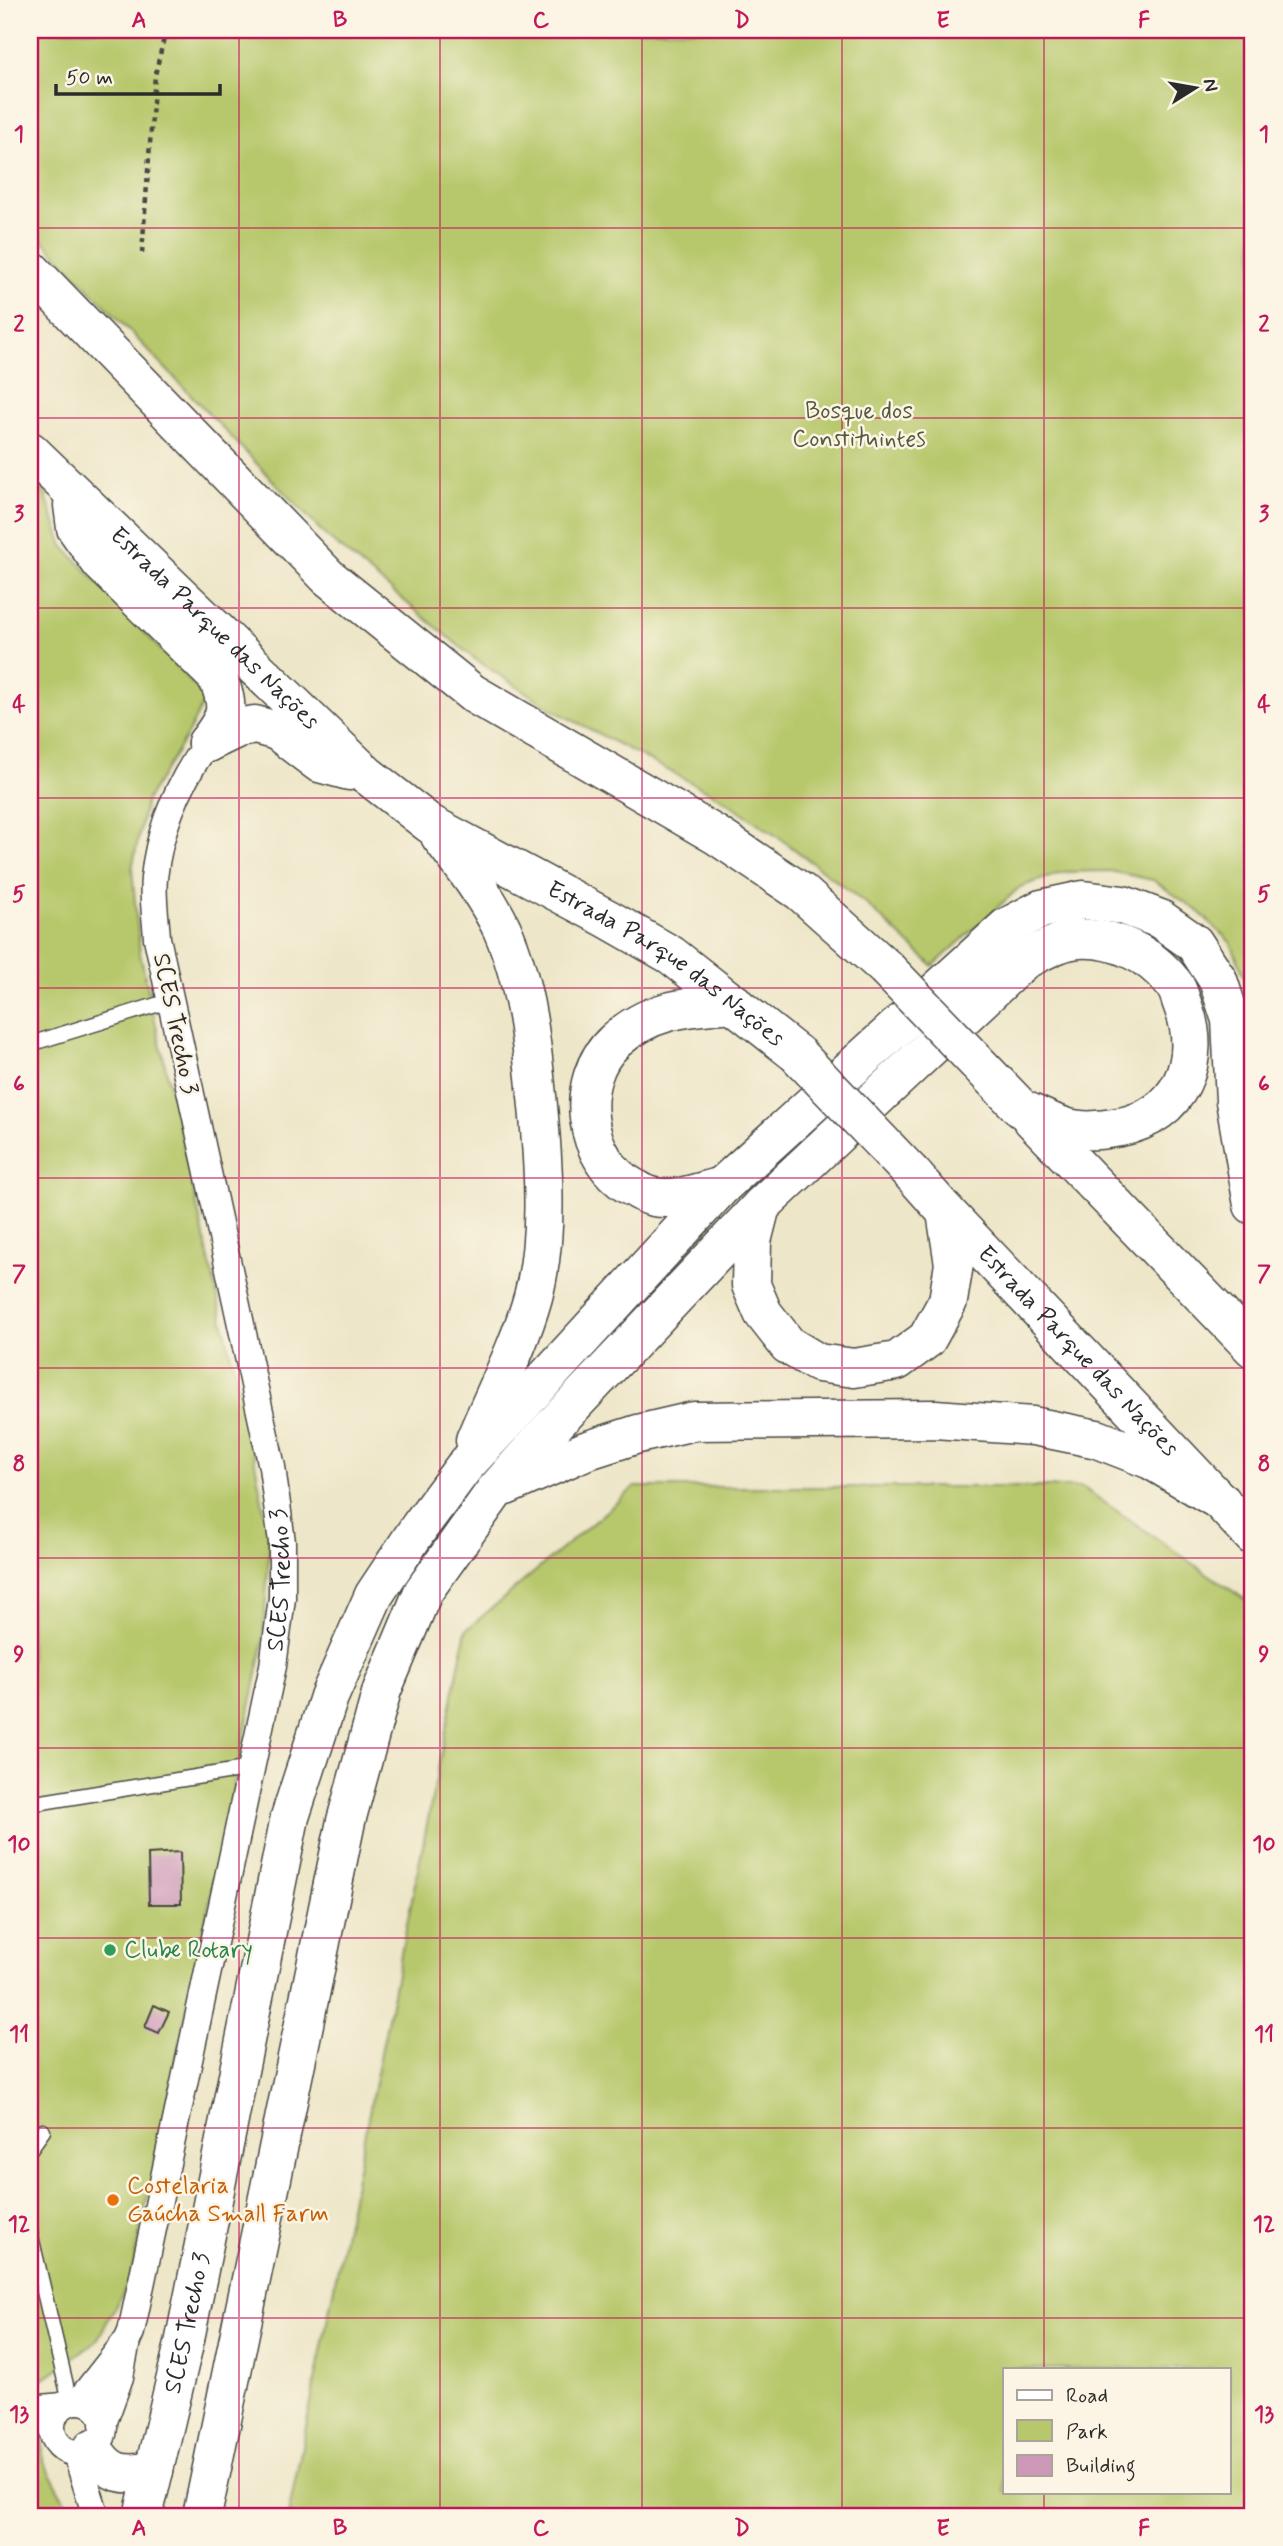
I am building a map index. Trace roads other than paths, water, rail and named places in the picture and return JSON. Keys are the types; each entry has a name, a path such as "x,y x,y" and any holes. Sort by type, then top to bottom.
{"highway":[{"path":"30,269 328,577 472,693 716,835 801,892 886,968 1253,1348"},
{"name":"Estrada Parque das Nações","path":"30,451 367,775 430,824 671,955 797,1054 1253,1536"},
{"path":"71,493 76,528 101,562 217,677 227,707 225,717 207,743"},
{"path":"207,743 238,728 255,724 277,731 319,763 367,775"},
{"path":"430,824 476,882 502,930 523,995 535,1070 542,1161 542,1240 533,1295 515,1353 464,1467"},
{"path":"464,1467 722,1186 1007,927 1041,909 1083,900 1123,905 1160,919 1194,943 1218,980 1231,1020 1236,1101 1253,1205"},
{"path":"202,2516 346,1821 382,1690 423,1592 495,1491 761,1206 1024,960 1052,946 1078,939 1112,942 1145,956 1174,983 1190,1024 1191,1061 1183,1083 1162,1108 1136,1124 1100,1131 1072,1129 1020,1107"},
{"path":"722,1186 681,1197 652,1197 620,1181 600,1155 590,1127 588,1097 594,1068 614,1042 648,1018 679,1008 734,1003"},
{"path":"761,1206 752,1241 751,1285 763,1313 788,1345 818,1363 855,1368 897,1361 927,1339 948,1301 954,1264 946,1212"},
{"path":"495,1491 585,1451 638,1434 694,1421 935,1419 1033,1426 1097,1439 1151,1460 1222,1503"},
{"name":"SCES Trecho 3","path":"143,2516 184,2344 290,1817 329,1698 374,1595 464,1467"},
{"path":"82,2441 102,2463 120,2473 154,2471"}],"street":[{"name":"SCES Trecho 3","path":"82,2441 120,2377 134,2319 273,1666 282,1598 282,1542 272,1468 157,938 154,879 167,818 187,771 207,743"},
{"name":"SCES Trecho 3","path":"71,2403 127,2341"},
{"path":"71,2403 52,2421 82,2441"},
{"path":"30,2409 71,2403 96,2408 82,2441 96,2516"},
{"path":"30,2425 82,2441"}],"lane":[{"path":"30,1044 169,1002"},
{"path":"30,1804 251,1768"},
{"path":"30,2149 43,2131"},
{"path":"30,2232 71,2403"}],"place":[{"name":"Clube Rotary","path":"110,1950"},
{"name":"Costelaria Gaúcha Small Farm","path":"113,2200"}],"park label":[{"name":"Bosque dos Constituintes","path":"859,425"}]}
